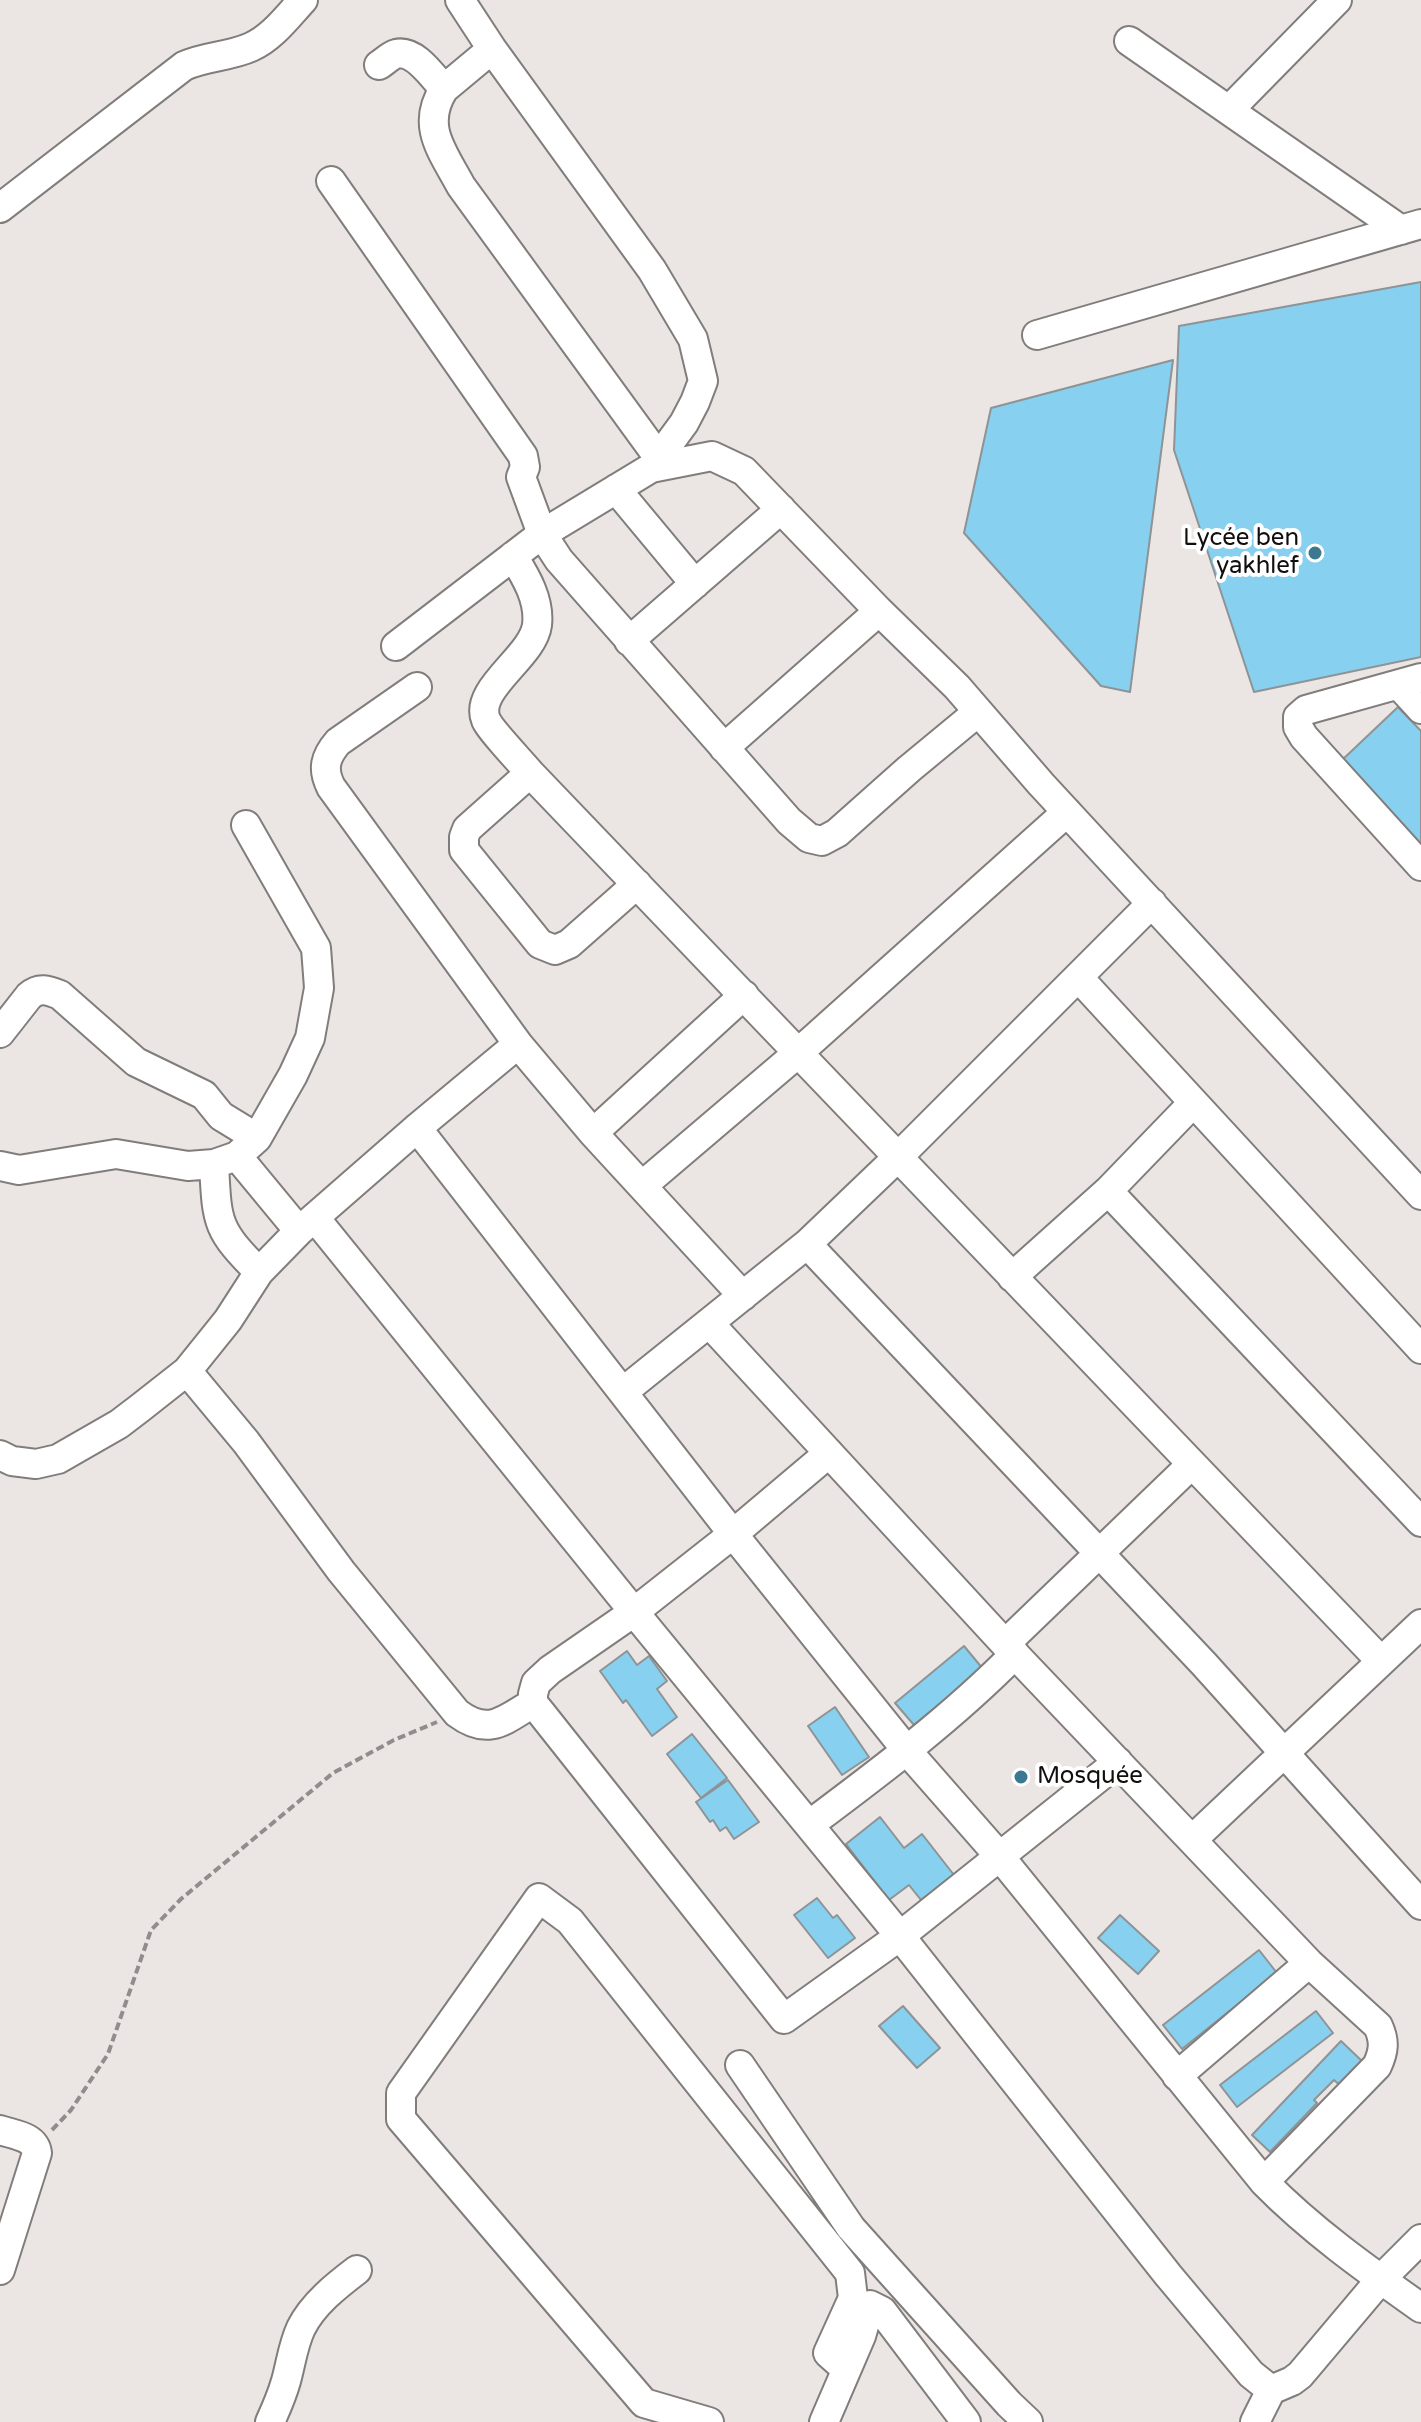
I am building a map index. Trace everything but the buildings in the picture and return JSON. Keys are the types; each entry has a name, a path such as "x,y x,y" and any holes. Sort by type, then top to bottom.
{"street":[{"path":"0,208 184,66 203,58 235,53 263,41 303,0"},
{"path":"396,646 542,534 655,463 684,423 703,381 693,339 652,270 460,0"},
{"path":"1229,110 1337,0"},
{"path":"1129,41 1229,110 1411,227"},
{"path":"492,49 444,89 435,103 433,124 437,141 461,186 655,463"},
{"path":"379,65 396,54 406,54 417,60 444,89"},
{"path":"331,181 523,456 525,467 521,477 542,534 559,560 789,821 809,838 822,841 837,833 978,712"},
{"path":"1037,335 1411,227"},
{"path":"655,463 712,456 744,471 957,687 1067,812 1421,1195"},
{"path":"616,489 695,584"},
{"path":"629,641 781,509"},
{"path":"513,556 536,602 537,627 527,648 490,692 485,706 486,720 530,773 1380,1660"},
{"path":"724,748 879,611"},
{"path":"1421,709 1410,682 1306,710 1298,717 1298,727 1304,737 1421,866"},
{"path":"417,687 338,742 325,762 327,779 518,1044 593,1133 743,1296"},
{"path":"530,773 467,829 464,844 466,855 540,944 555,950 569,944 637,884"},
{"path":"643,1185 798,1053 1067,812"},
{"path":"246,825 316,948 319,988 310,1038 293,1075 236,1152 215,1203 221,1226 232,1246 259,1272"},
{"path":"624,1391 807,1244 1152,903"},
{"path":"1078,977 1421,1349"},
{"path":"0,1033 34,991 50,990 60,995 136,1062 204,1095 221,1116 236,1152 307,1224 634,1612 900,1936 1177,2287 1251,2374 1271,2390"},
{"path":"593,1133 744,995"},
{"path":"0,1455 12,1461 36,1464 58,1459 119,1424 187,1371 228,1320 259,1272 307,1224 518,1044"},
{"path":"1012,1277 1108,1191 1193,1103"},
{"path":"417,1128 733,1534 908,1752 1001,1858 1264,2182 1314,2229 1421,2308"},
{"path":"0,1166 19,1170 116,1154 188,1166 236,1152"},
{"path":"1108,1191 1421,1522"},
{"path":"807,1244 1285,1753 1421,1905"},
{"path":"709,1323 1010,1649 1309,1963 1378,2026 1384,2037 1382,2054 1369,2076 1264,2182"},
{"path":"187,1371 246,1442 341,1571 457,1713 484,1727 497,1725 533,1703"},
{"path":"829,1453 634,1612 550,1670 536,1683 533,1694 533,1703 784,2019 900,1936 1118,1762"},
{"path":"809,1825 908,1752 973,1697 1010,1649 1099,1553 1191,1465"},
{"path":"1193,1839 1421,1624"},
{"path":"709,2422 644,2403 401,2119 401,2093 539,1898 570,1921 850,2273 853,2298 828,2353 846,2369"},
{"path":"1177,2076 1309,1963"},
{"path":"740,2065 851,2228 1028,2422"},
{"path":"0,2130 29,2140 36,2147 35,2161 0,2270"},
{"path":"1255,2422 1271,2390 1300,2375 1381,2279 1421,2239"},
{"path":"270,2422 302,2326 315,2307 357,2270"},
{"path":"824,2422 861,2336 870,2305 882,2311 966,2422"}],"path":[{"path":"36,2147 71,2110 108,2054 151,1930 181,1899 333,1773 394,1740 457,1713"}],"place":[{"name":"Lycée ben yakhlef","path":"1315,553"},
{"name":"Mosquée","path":"1021,1777"}]}
